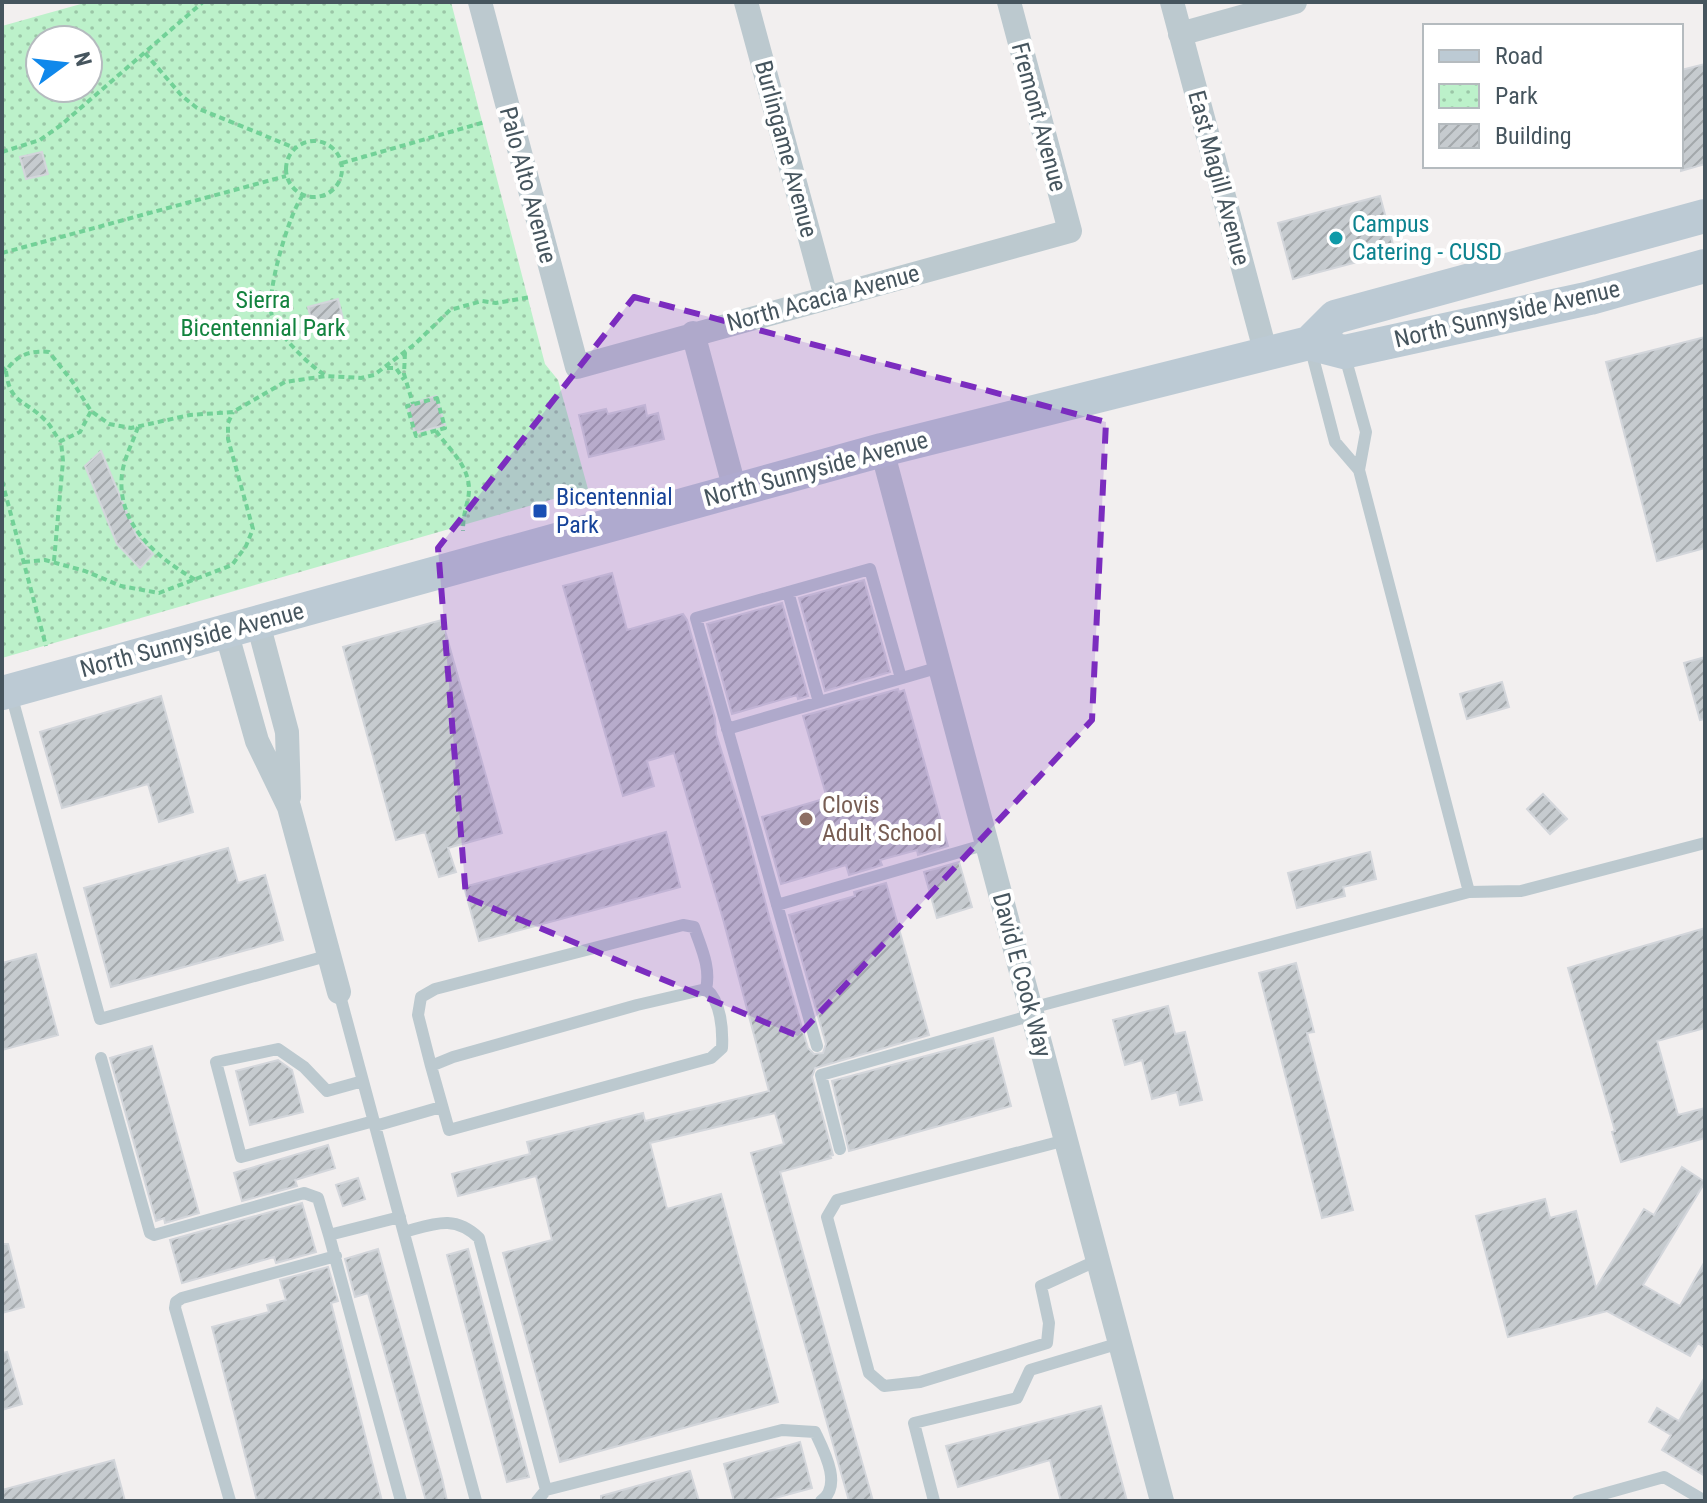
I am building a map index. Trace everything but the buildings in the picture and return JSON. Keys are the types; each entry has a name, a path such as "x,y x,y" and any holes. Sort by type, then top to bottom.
{"main road":[{"name":"North Sunnyside Avenue","path":"1309,343 1335,317 1705,216"},
{"path":"1414,335 1461,304 1518,290 1535,273 1535,263"},
{"name":"North Sunnyside Avenue","path":"6,692 882,450 1309,343 1344,352 1590,298 1705,266"}],"street":[{"name":"Palo Alto Avenue","path":"480,2 577,367"},
{"name":"Burlingame Avenue","path":"746,2 826,297"},
{"name":"Fremont Avenue","path":"1009,2 1070,231"},
{"name":"East Magill Avenue","path":"1172,2 1266,354"},
{"path":"1180,34 1295,2"},
{"name":"North Acacia Avenue","path":"577,367 1070,231"},
{"path":"693,333 735,490"},
{"name":"David E Cook Way","path":"882,450 1162,1501"},
{"path":"242,627 287,732 289,807"},
{"path":"242,627 257,741 289,807 339,992"}],"lane":[{"path":"1309,343 1335,442 1359,470"},
{"path":"1344,352 1366,432 1359,470 1469,892"},
{"path":"817,1046 696,618 870,569 901,678"},
{"path":"788,592 819,702"},
{"path":"727,729 940,667"},
{"path":"6,692 100,1019 330,955"},
{"path":"840,1149 821,1075 1032,1012 1469,892 1521,891 1705,843"},
{"path":"777,905 987,844"},
{"path":"683,925 694,927 706,959 706,989 713,995 723,1031 722,1048 711,1058 449,1130 418,1015 421,997 435,989 683,925"},
{"path":"431,1066 591,1018 706,989"},
{"path":"339,992 476,1501"},
{"path":"363,1081 327,1091 304,1067 278,1049 216,1062 241,1157 441,1107"},
{"path":"101,1058 150,1233 166,1232 304,1193 318,1198 401,1501"},
{"path":"1066,1140 837,1200 827,1217 869,1373 884,1386 920,1382 1047,1343 1049,1323 1041,1286 1098,1260"},
{"path":"329,1235 400,1217"},
{"path":"404,1232 452,1222 467,1226 479,1238 546,1490"},
{"path":"230,1501 175,1308 176,1302 336,1256"},
{"path":"934,1501 914,1423 1017,1398 1030,1370 1120,1343"},
{"path":"537,1501 546,1490 782,1430 798,1429 815,1432 824,1451 832,1483 827,1498 821,1501"},
{"path":"1578,1501 1664,1477 1705,1501"}],"path":[{"path":"2,152 40,140 61,125 203,2"},
{"path":"145,53 182,96 197,108 295,148"},
{"path":"342,163 485,122"},
{"path":"313,140 323,142 338,154 342,163 340,180 329,194 311,198 303,195 289,184 286,176 287,161 295,148 313,140"},
{"path":"2,253 286,176"},
{"path":"303,195 294,206 289,222 271,298 272,316 308,365 326,376"},
{"path":"54,562 63,461 61,441 48,422 18,401 8,385 4,369 19,357 38,351 49,352 91,411 119,428 138,427 190,415 233,412 285,382 326,376 361,378 374,375 405,353 450,310 482,301 496,303 531,297"},
{"path":"405,353 404,374 413,404"},
{"path":"385,369 396,368 409,390"},
{"path":"437,398 445,428 436,431 416,436 407,406 437,398"},
{"path":"61,441 80,432 91,411"},
{"path":"24,562 54,562 121,586 159,593 232,565 246,546 253,529 228,439 228,423 233,412"},
{"path":"138,427 123,471 121,492 125,509 151,551 196,580"},
{"path":"436,431 465,469 469,481 462,516 463,531"},
{"path":"2,481 46,646"}],"highlighted area":[{"path":"634,297 1106,422 1092,720 798,1036 466,897 438,548"}],"green space":[{"name":"Sierra Bicentennial Park","path":"88,2 451,2 545,364 558,380 588,489 2,658 2,26"}],"place":[{"name":"Campus Catering - CUSD","path":"1336,238"},
{"name":"Bicentennial Park","path":"540,511"},
{"name":"Clovis Adult School","path":"806,819"}]}
